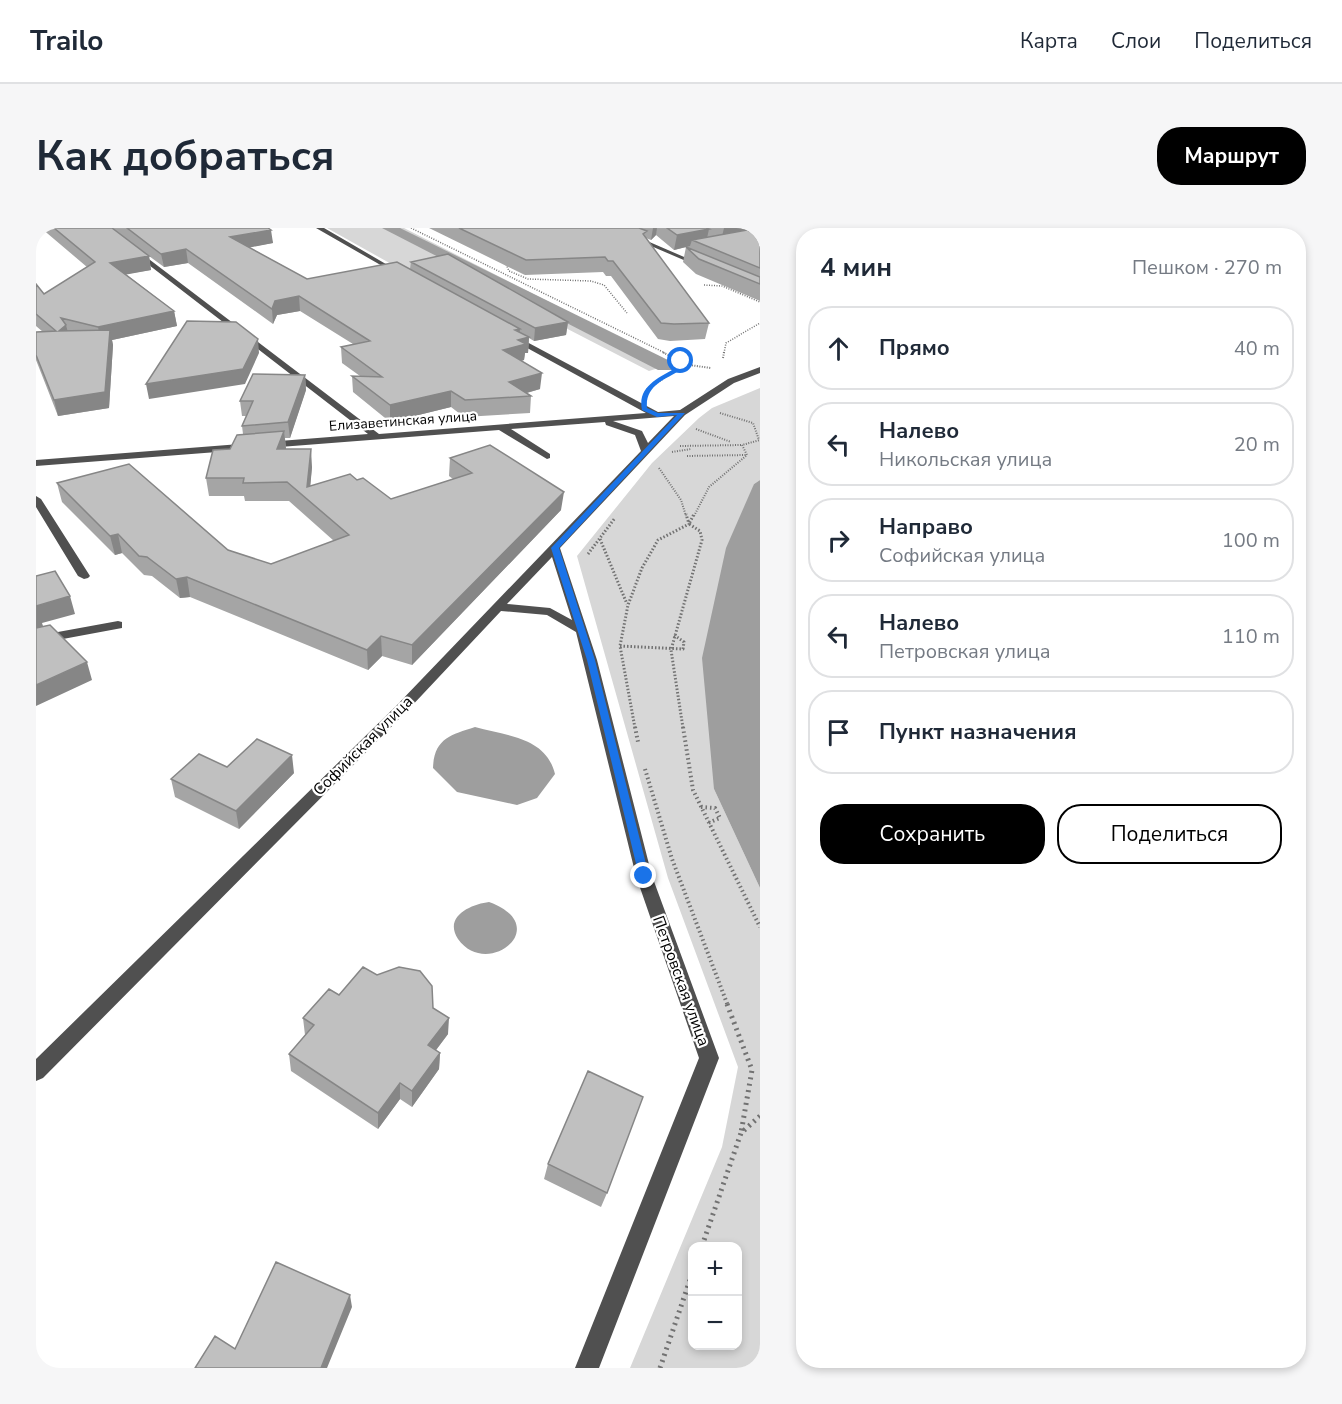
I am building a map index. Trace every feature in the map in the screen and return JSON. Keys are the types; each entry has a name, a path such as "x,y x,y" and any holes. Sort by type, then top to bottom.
{"street":[{"path":"104,228 377,437"},
{"path":"319,228 412,281"},
{"path":"612,228 705,267"},
{"path":"673,254 691,250"},
{"path":"499,329 657,415"},
{"name":"Елизаветинская улица","path":"36,463 682,413 731,381 760,370"},
{"name":"Софийская улица","path":"36,1072 402,708 682,413"},
{"path":"586,420 626,426 639,433 646,451"},
{"path":"501,427 547,456"},
{"path":"36,499 84,576"},
{"name":"Петровская улица","path":"555,548 581,630 644,876 709,1058 587,1368"},
{"path":"498,608 550,612 581,630"},
{"path":"36,640 118,625"}],"path":[{"path":"411,228 682,364 714,369"},
{"path":"504,259 509,271 528,279 591,281 604,285 627,313"},
{"path":"698,282 729,288 760,302"},
{"path":"723,358 726,343 760,323"},
{"path":"645,409 644,396 648,388 682,364"},
{"path":"694,449 675,445 669,451 676,453 724,443 739,445 760,440 753,423 712,411"},
{"path":"693,428 739,445 747,455"},
{"path":"687,456 747,455"},
{"path":"640,753 620,646 628,605 642,568 658,540 689,525 709,487 747,455"},
{"path":"656,465 681,500 689,525 699,531 702,540 671,650 693,790 760,927"},
{"path":"600,538 628,605"},
{"path":"620,646 682,650 684,642 675,636"},
{"path":"643,763 672,859 752,1070 741,1133 703,1242"},
{"path":"701,807 715,808 720,818 708,823"},
{"path":"741,1133 760,1116"},
{"path":"660,1368 688,1288"}],"shaded area":[{"path":"327,228 404,228 671,364 649,371 440,263 402,270"},
{"path":"760,388 760,480 754,484 714,789 760,888 760,1368 630,1368 722,1147 738,1067 668,878 577,556 652,463 712,408"},
{"path":"760,480 760,888 714,789 702,658 726,548 754,484"},
{"path":"475,727 524,740 543,752 555,774 537,798 517,805 457,792 433,768 436,750 440,744 451,736"},
{"path":"489,902 508,912 516,924 516,935 509,945 498,952 484,954 470,950 458,939 454,931 454,924 461,913 475,905"}],"building":[{"path":"54,228 112,228 149,256 110,263 174,311 98,327 61,318 66,325 59,331 110,330 105,392 54,400 36,355 36,332 56,331 36,314 36,284 44,294 95,262"},
{"path":"127,228 268,228 271,230 230,237 307,279 397,262 520,329 515,330 529,337 518,340 526,344 503,350 542,373 509,382 531,396 465,400 451,391 390,405 352,376 382,377 341,347 370,341 299,296 275,301 272,309 186,249 161,254"},
{"path":"459,228 639,228 647,231 643,234 709,323 661,323 613,261 608,261 605,257 526,260"},
{"path":"667,228 706,228 709,229 677,235"},
{"path":"758,228 760,228 760,268 692,240"},
{"path":"686,247 760,277 760,284 699,259"},
{"path":"448,254 568,322 535,328 411,262"},
{"path":"187,321 236,322 258,339 243,369 146,384"},
{"path":"253,374 305,375 288,422 242,426 253,401 240,401"},
{"path":"284,431 277,449 311,449 307,487 350,474 357,480 363,478 391,499 472,473 450,458 490,445 564,492 412,645 381,636 367,650 187,577 176,579 147,557 139,556 118,534 110,536 57,483 129,464 228,550 271,564 349,535 287,482 243,483 244,478 206,478 213,450 230,449 237,435"},
{"path":"55,571 70,596 36,606 36,576"},
{"path":"50,625 87,662 36,685 36,628"},
{"path":"257,739 292,755 236,811 171,779 199,754 227,767"},
{"path":"363,967 377,975 399,967 420,971 432,986 433,1008 449,1018 428,1045 440,1053 412,1091 400,1083 378,1113 289,1054 314,1025 303,1018 329,989 339,995"},
{"path":"588,1071 643,1097 607,1193 548,1164"},
{"path":"276,1262 350,1295 321,1368 195,1368 215,1336 235,1349"}],"waterway":[{"path":"389,228 665,366"}],"route":[{"path":"644,876 591,660 555,548 682,413 657,415 645,409 644,396 648,388 680,368 681,361"}]}
